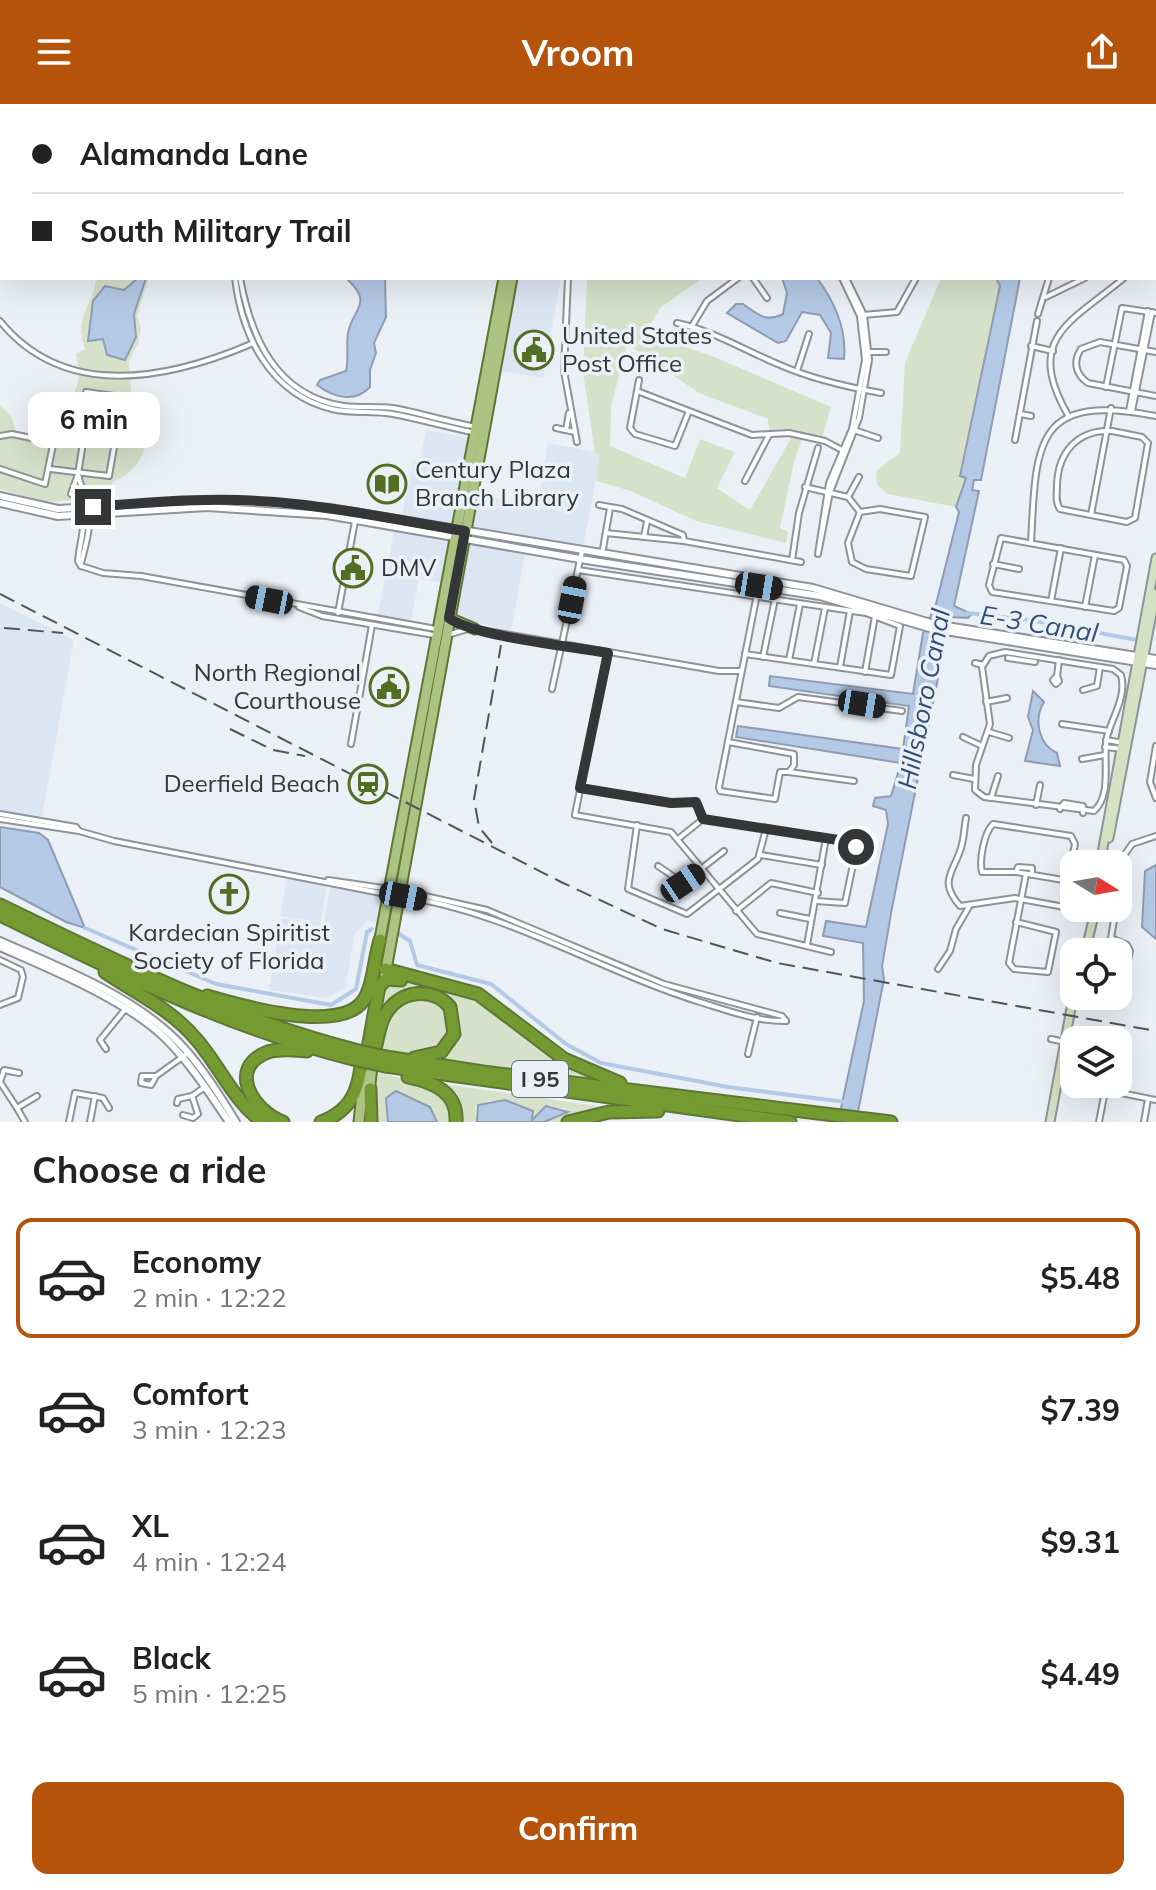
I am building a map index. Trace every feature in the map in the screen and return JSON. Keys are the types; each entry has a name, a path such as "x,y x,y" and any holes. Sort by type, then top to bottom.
{"highway":[{"path":"0,912 194,1001 269,1029 360,1056"},
{"name":"I 95","path":"0,912 223,1009 360,1056 664,1111 748,1122"},
{"name":"I 95","path":"0,912 95,965 199,1013 313,1052 360,1056"},
{"path":"108,957 218,999 331,1018 349,1013 365,998 380,940"},
{"path":"95,965 159,1005 185,1026 245,1106 263,1122"},
{"path":"360,1056 378,989 385,975 453,987 488,1000 555,1053 585,1071 626,1085 695,1098"},
{"path":"360,1056 384,1018 402,998 431,994 450,1007 455,1031 443,1050 422,1058 386,1063"},
{"path":"321,1122 345,1109 358,1091 370,1016"},
{"path":"283,1122 266,1114 252,1099 247,1085 250,1070 256,1060 269,1052 313,1052"},
{"path":"386,1063 837,1119"},
{"path":"386,1063 442,1089 453,1102 456,1122"},
{"path":"386,1063 790,1122"},
{"name":"I 95","path":"386,1063 695,1098 837,1119 891,1122"},
{"path":"368,1122 370,1089"},
{"path":"568,1122 609,1112 664,1111"}],"main road":[{"path":"500,330 498,315 504,280"},
{"path":"359,1122 360,1056 370,1016 380,940 421,770 480,431 512,280"},
{"path":"385,975 394,892 417,757 428,697 449,618 461,535"},
{"path":"1141,659 1156,558"},
{"path":"1105,850 1156,593"},
{"path":"449,618 471,629"},
{"path":"428,697 432,708"},
{"path":"417,757 421,770"},
{"path":"360,1056 370,1089"},
{"path":"1050,1122 1060,1082"}],"street":[{"path":"238,280 254,342 281,375 320,400 344,406 393,408 480,431"},
{"path":"568,280 564,371 577,442"},
{"path":"692,326 707,301 735,280"},
{"path":"754,280 767,298"},
{"path":"828,492 818,554 828,492 854,430 867,352 862,315 845,280"},
{"path":"862,315 897,312 915,280"},
{"path":"1038,314 1046,297 1049,280"},
{"path":"1046,297 1081,280"},
{"path":"1069,417 1052,380 1053,351 1069,319 1121,280"},
{"path":"1106,387 1122,308 1152,312 1130,411"},
{"path":"1015,440 1037,321"},
{"path":"677,323 692,326 797,371 881,393"},
{"path":"1,324 45,358 68,367 110,375 144,376 177,371 254,342"},
{"path":"797,371 809,334"},
{"path":"1156,352 1092,343 1081,349 1077,357 1077,369 1082,379 1135,394 1156,396"},
{"path":"1031,346 1053,351"},
{"path":"867,352 886,352"},
{"path":"639,380 630,428 635,434 672,447 689,411"},
{"path":"637,391 752,435 794,434 825,441 845,451"},
{"path":"50,469 78,474 109,476 121,397 89,392 78,474 71,494 80,498 86,511"},
{"path":"566,430 571,407"},
{"path":"1091,515 1111,408"},
{"path":"1031,543 1037,457 1050,434 1069,417 1088,410 1111,408 1156,416"},
{"path":"1021,414 1031,416"},
{"path":"556,428 575,432"},
{"path":"854,430 878,438"},
{"path":"1107,431 1142,437 1148,443 1135,516 1127,522 1091,515 1057,506 1058,472 1065,452 1077,440 1107,431"},
{"path":"0,436 12,434 51,442 50,469 45,484 0,469"},
{"path":"745,481 769,435"},
{"path":"792,560 805,487 818,448"},
{"path":"848,497 859,477"},
{"path":"76,485 88,495 88,545 81,566 103,573 141,576 373,622"},
{"path":"805,487 848,497 860,512"},
{"path":"0,496 32,506 86,511"},
{"path":"0,503 48,515 236,507 356,516 759,583"},
{"path":"599,505 683,535 684,541"},
{"path":"603,549 611,507"},
{"path":"880,509 923,515 924,524 911,576 866,569 852,562 848,543 860,512 880,509"},
{"path":"338,613 356,516"},
{"path":"644,537 647,521"},
{"path":"606,533 684,541 801,562"},
{"path":"1001,538 1031,543 1126,564 1120,606 1114,611 992,592 988,587 1001,538"},
{"path":"1051,602 1061,548"},
{"path":"581,555 644,569 833,592 951,630 1156,659"},
{"path":"552,689 560,649 564,645 581,555"},
{"path":"1085,607 1095,555"},
{"path":"993,564 1019,569"},
{"path":"643,579 644,569"},
{"path":"578,570 850,611 900,626 891,675 745,654"},
{"path":"759,583 720,791 775,799 780,772 854,781"},
{"path":"763,657 775,599"},
{"path":"789,660 800,603"},
{"path":"297,605 322,616 443,633 471,629 719,671 741,671"},
{"path":"814,664 825,607"},
{"path":"840,667 850,611"},
{"path":"865,672 875,616"},
{"path":"351,744 373,622"},
{"path":"608,653 575,815 662,828 678,839 736,911 764,938 831,952"},
{"path":"1012,657 1059,660 1117,670 1123,680 1118,709 1106,743 1100,805 1092,812 991,798 977,793 974,779 982,746 989,732 983,665 993,653 1035,662"},
{"path":"1141,659 1156,665"},
{"path":"1043,683 1054,682 1059,660"},
{"path":"975,663 983,665"},
{"path":"1083,690 1097,686 1100,667"},
{"path":"736,702 779,708 798,697 902,711"},
{"path":"986,702 1007,698"},
{"path":"1062,724 1109,731"},
{"path":"989,732 1009,738"},
{"path":"963,737 982,746"},
{"path":"728,742 791,751 795,759 789,772"},
{"path":"1106,743 1124,746"},
{"path":"1156,746 1150,779 1156,798"},
{"path":"1082,759 1105,755"},
{"path":"953,775 974,779"},
{"path":"991,798 998,776"},
{"path":"1036,805 1040,785"},
{"path":"580,788 671,803 696,802 703,819"},
{"path":"0,816 394,892 452,906 508,923 662,987 757,1017 786,1021 782,1016 662,987"},
{"path":"966,818 960,851 948,873 954,898 960,906 1001,897 1060,904"},
{"path":"678,839 703,819 826,838 855,846 845,903 816,901"},
{"path":"637,825 628,889 687,914 761,855 766,829"},
{"path":"991,825 1073,838 1067,879 1016,872 986,874 981,870 991,825"},
{"path":"1128,850 1132,844 1156,836"},
{"path":"807,945 826,838"},
{"path":"658,866 683,883 724,851"},
{"path":"761,855 822,865"},
{"path":"1016,872 1018,867 1023,866 1032,868 1032,875"},
{"path":"1016,922 1056,932 1048,972 1009,965 1016,922 1026,874"},
{"path":"736,911 771,883 818,893"},
{"path":"938,969 950,951 958,922 970,905"},
{"path":"780,913 810,919"},
{"path":"0,941 61,968 170,1034 230,1121"},
{"path":"0,947 126,1008"},
{"path":"0,960 21,970 23,977 18,998 0,1005"},
{"path":"106,1049 100,1040 126,1008"},
{"path":"748,1054 757,1017"},
{"path":"1051,1039 1060,1040"},
{"path":"156,1076 185,1055"},
{"path":"19,1073 4,1070 0,1082 25,1122"},
{"path":"177,1103 207,1085"},
{"path":"69,1122 75,1093 95,1096 106,1101 109,1108"},
{"path":"17,1108 37,1096"},
{"path":"90,1122 95,1096"},
{"path":"183,1115 193,1118 198,1114 192,1096"},
{"path":"1132,1096 1156,1100"},
{"path":"1099,1122 1104,1098"},
{"path":"1144,1122 1148,1099"}],"shaded area":[{"path":"517,280 561,280 543,378 500,371"},
{"path":"426,430 470,438 456,521 451,525 402,515 414,460 420,460"},
{"path":"548,443 601,453 583,548 471,527 477,495 537,506"},
{"path":"394,531 451,542 444,583 419,579 411,621 378,616"},
{"path":"473,544 525,554 511,631 453,617 468,546"},
{"path":"0,603 74,640 42,817 0,810"},
{"path":"287,878 327,885 320,924 324,924 330,887 382,896 376,922 367,921 355,933 345,988 327,998 269,990 281,918 314,922 280,916"}],"green space":[{"path":"96,280 148,280 137,315 141,328 138,344 129,360 131,395 140,406 147,431 142,456 125,475 113,482 108,498 45,502 0,489 0,405 12,418 16,431 45,436 63,433 60,419 78,382 76,354 85,349 82,320"},
{"path":"587,280 700,280 660,308 651,324 656,337 712,356 831,407 822,438 779,429 769,431 768,419 699,393 627,344 611,407 610,446 685,478 700,439 735,452 717,488 750,510 791,438 802,439 780,528 788,532 786,543 696,521 631,491 596,481 600,454 595,453 583,372"},
{"path":"940,280 997,280 1000,286 960,476 966,477 956,507 888,494 877,484 876,471 900,453 905,363"},
{"path":"388,980 465,991 535,1039 614,1083 424,1060 458,1031 457,1016 419,990 383,1016"},
{"path":"409,997 442,1001 454,1023 438,1052 407,1055 380,1049 386,1019"},
{"path":"378,1073 424,1083 449,1099 454,1122 437,1122 430,1107 396,1091 386,1098 388,1122 374,1122"},
{"path":"436,1083 620,1109 563,1122 544,1122 568,1109 546,1106 532,1120 517,1103 488,1101 475,1107 477,1122 458,1122"}],"water":[{"path":"136,280 145,280 134,314 136,337 125,360 107,355 103,339 88,341 93,301 105,286 124,290"},
{"path":"348,280 385,280 386,317 374,343 376,353 370,370 370,387 358,395 344,397 317,385 320,380 346,371 348,333 360,300 355,287"},
{"path":"783,280 818,280 838,316 844,359 828,358 831,333 820,315 802,312 786,341 778,343 727,313 736,304 743,304 758,314 777,317 783,314 787,293"},
{"name":"Hillsboro Canal","path":"997,280 1020,280 981,480 974,480 972,490 979,491 954,606 972,614 968,618 950,617 942,640 944,648 892,908 882,966 884,979 856,1122 838,1122 864,1001 863,943 823,936 826,921 866,927 888,824 886,810 873,806 875,798 891,796 901,763 736,737 738,726 903,749 909,706 769,686 770,676 913,694 923,633 936,604 959,512 956,507 966,478 960,476 1000,286"},
{"path":"1033,691 1044,702 1039,716 1042,738 1057,753 1060,766 1025,761 1033,730 1028,717"},
{"path":"0,827 39,833 48,840 85,928 66,922 0,887"},
{"path":"1156,865 1156,939 1142,927 1145,871"},
{"path":"396,1091 430,1107 437,1122 388,1122 386,1098"},
{"path":"505,1100 533,1111 532,1120 546,1106 568,1112 544,1122 477,1122 478,1105"}],"waterway":[{"name":"E-3 Canal","path":"967,613 1030,620 1137,640"},
{"path":"85,928 216,984 331,1005 356,989 367,932 372,929"},
{"path":"399,934 410,941 417,965 491,984 566,1044 601,1063 728,1087 845,1102"}],"railway":[{"path":"0,594 561,882 662,929 777,963 1156,1031"},
{"path":"4,628 63,633"},
{"path":"492,843 479,827 474,799 501,645"},
{"path":"230,729 273,750 305,756"}],"place":[{"name":"United States Post Office","path":"534,350"},
{"name":"Century Plaza Branch Library","path":"387,484"},
{"name":"DMV","path":"353,568"},
{"name":"North Regional Courthouse","path":"389,687"},
{"name":"Deerfield Beach","path":"368,784"},
{"name":"Kardecian Spiritist Society of Florida","path":"229,894"}],"route":[{"path":"93,507 182,500 294,503 465,531 449,618 475,629 608,653 580,788 671,803 684,800 696,802 703,819 851,842 856,847"}]}
